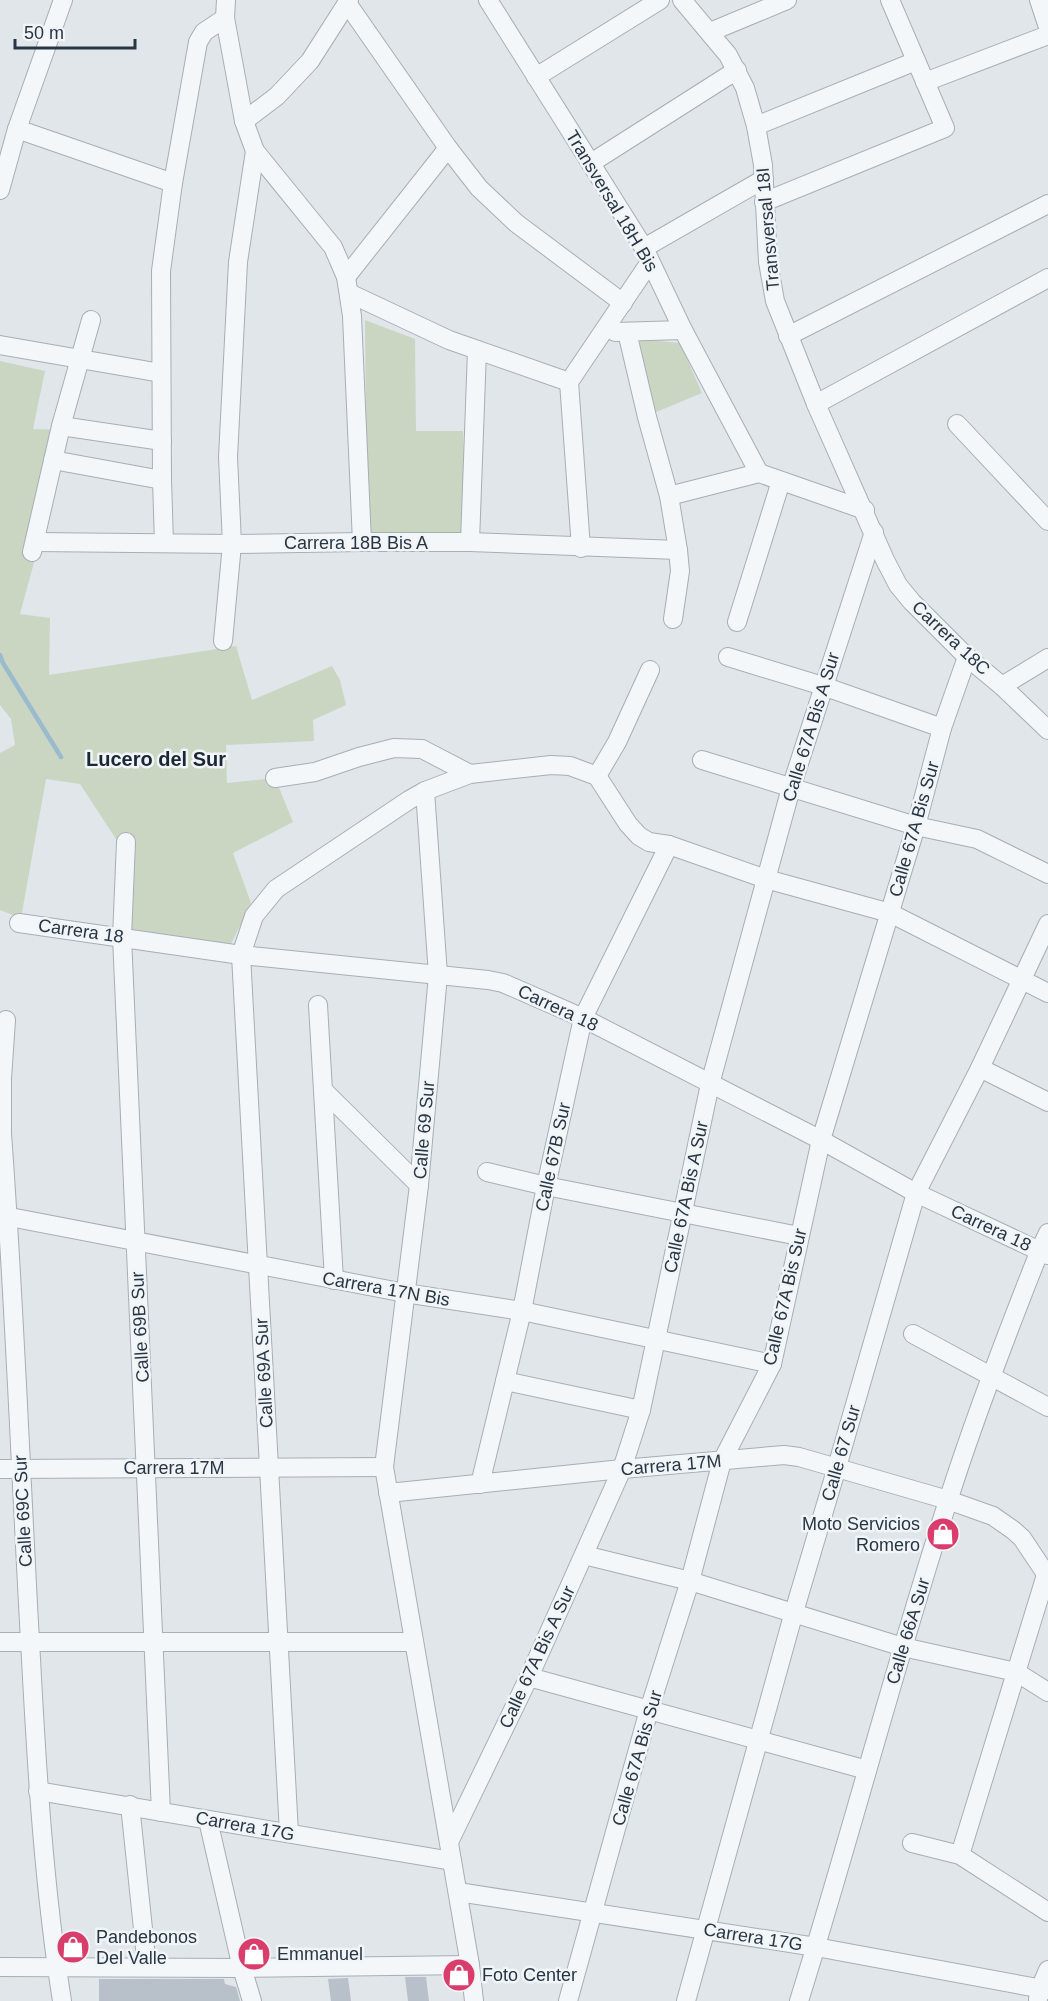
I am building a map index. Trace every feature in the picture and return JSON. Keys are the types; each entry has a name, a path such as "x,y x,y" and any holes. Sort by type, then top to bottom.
{"street":[{"path":"0,190 17,129 63,0"},
{"name":"Transversal 18H Bis","path":"488,0 647,255 682,330 759,473"},
{"path":"536,76 660,0"},
{"name":"Transversal 18I","path":"682,0 711,32 737,70 745,88 756,126 764,178 770,282 788,336 816,404 874,532"},
{"path":"711,32 755,6 787,0"},
{"path":"764,202 945,128 890,0"},
{"path":"1039,0 1048,27"},
{"path":"244,121 278,96 310,61 348,2 448,148 468,175 497,207 623,303"},
{"path":"225,9 244,121 255,151 333,248 348,285 362,542"},
{"path":"164,543 161,271 173,183 198,42 225,9"},
{"path":"925,82 1048,35"},
{"path":"756,126 916,61"},
{"path":"591,163 737,70"},
{"path":"17,129 173,183"},
{"path":"348,285 448,148"},
{"path":"223,641 232,544 228,457 238,262 255,151"},
{"path":"581,548 569,382 623,303 647,255 764,178"},
{"path":"788,336 1048,204"},
{"path":"816,404 1048,278"},
{"path":"348,285 449,340 569,382"},
{"path":"91,320 52,460 162,480"},
{"path":"603,333 682,330"},
{"path":"627,332 669,496 678,550 680,571 673,620"},
{"path":"0,345 161,373"},
{"path":"470,542 477,350"},
{"path":"957,423 1048,520"},
{"path":"61,426 162,441"},
{"name":"Carrera 18B Bis A","path":"52,460 33,548 164,543 470,542 678,550"},
{"path":"669,496 759,473 865,510"},
{"path":"737,622 781,481"},
{"name":"Carrera 18C","path":"874,532 885,560 904,594 967,657 1002,686 1048,730"},
{"name":"Calle 67A Bis A Sur","path":"449,1842 529,1677 622,1469 641,1410 710,1084 791,788 874,532"},
{"path":"728,657 823,686 942,728"},
{"name":"Calle 67A Bis Sur","path":"568,2001 649,1710 690,1581 722,1461 772,1364 821,1140 916,826 942,728 967,657"},
{"path":"1002,686 1048,658"},
{"path":"597,776 617,742 650,670"},
{"path":"275,778 315,772 394,748 422,749 470,774"},
{"path":"702,760 916,826 978,839 1048,874"},
{"path":"425,791 470,774 550,765 579,768 597,776 628,824 639,836 650,842 669,845 766,879 890,913 1048,993"},
{"name":"Calle 69A Sur","path":"289,1833 241,955 254,916 267,898 286,881 389,812 425,791"},
{"name":"Calle 69 Sur","path":"425,791 438,975 419,1185 384,1467 458,1892 474,2001"},
{"name":"Calle 69B Sur","path":"126,842 122,937 161,1812"},
{"name":"Calle 67B Sur","path":"480,1484 522,1311 546,1186 584,1018 669,845"},
{"name":"Carrera 18","path":"19,923 241,955 503,983 584,1018 821,1140 916,1193 1044,1252"},
{"name":"Calle 67 Sur","path":"686,2001 794,1612 916,1193 980,1068 1048,924"},
{"path":"318,1005 334,1280"},
{"name":"Calle 69C Sur","path":"6,1020 2,1107 7,1333 21,1469 38,1791 56,1967 62,2001"},
{"path":"980,1068 1048,1102"},
{"path":"323,1090 419,1185"},
{"path":"487,1173 799,1236"},
{"name":"Carrera 17N Bis","path":"4,1216 334,1280 522,1311 772,1364"},
{"name":"Calle 66A Sur","path":"799,2001 948,1500 990,1376 1044,1252 1048,1233"},
{"path":"913,1334 1048,1407"},
{"path":"505,1381 641,1410"},
{"name":"Carrera 17M","path":"388,1493 622,1469 784,1455 799,1456 948,1500 993,1516 1013,1530 1033,1552 1047,1576"},
{"name":"Carrera 17M","path":"0,1469 384,1467"},
{"path":"584,1555 690,1581 903,1647 1016,1672 1048,1692"},
{"path":"960,1854 1047,1576"},
{"path":"0,1642 414,1642"},
{"path":"529,1677 867,1770"},
{"name":"Carrera 17G","path":"38,1791 452,1860"},
{"path":"130,1805 147,1967"},
{"path":"208,1820 242,1968 252,2001"},
{"path":"912,1843 960,1854 1048,1912"},
{"name":"Carrera 17G","path":"458,1892 816,1947 1042,1993"},
{"path":"0,1967 242,1968 470,1965"},
{"path":"1042,1993 1048,1970"}],"green space":[{"path":"365,320 415,339 416,431 463,431 466,533 367,532"},
{"path":"639,339 680,343 702,393 654,413"},
{"path":"0,361 45,371 33,429 70,430 20,614 50,618 49,675 236,646 252,700 332,666 340,680 346,705 313,720 314,741 226,745 227,783 275,778 293,822 233,853 251,903 231,944 122,929 118,842 80,784 46,779 21,918 0,910 0,753 15,745 11,719 0,705"}],"building":[{"path":"405,1977 426,1977 429,2001 408,2001"},
{"path":"348,1978 351,2001 331,2001 328,1979"},
{"path":"99,1979 224,1979 225,1984 236,1987 240,2001 99,2001"}],"waterway":[{"path":"0,655 61,757"}],"place":[{"name":"Moto Servicios Romero","path":"943,1534"},
{"name":"Pandebonos Del Valle","path":"73,1947"},
{"name":"Emmanuel","path":"254,1954"},
{"name":"Foto Center","path":"459,1975"}],"district":[{"name":"Lucero del Sur","path":"156,759"}]}
